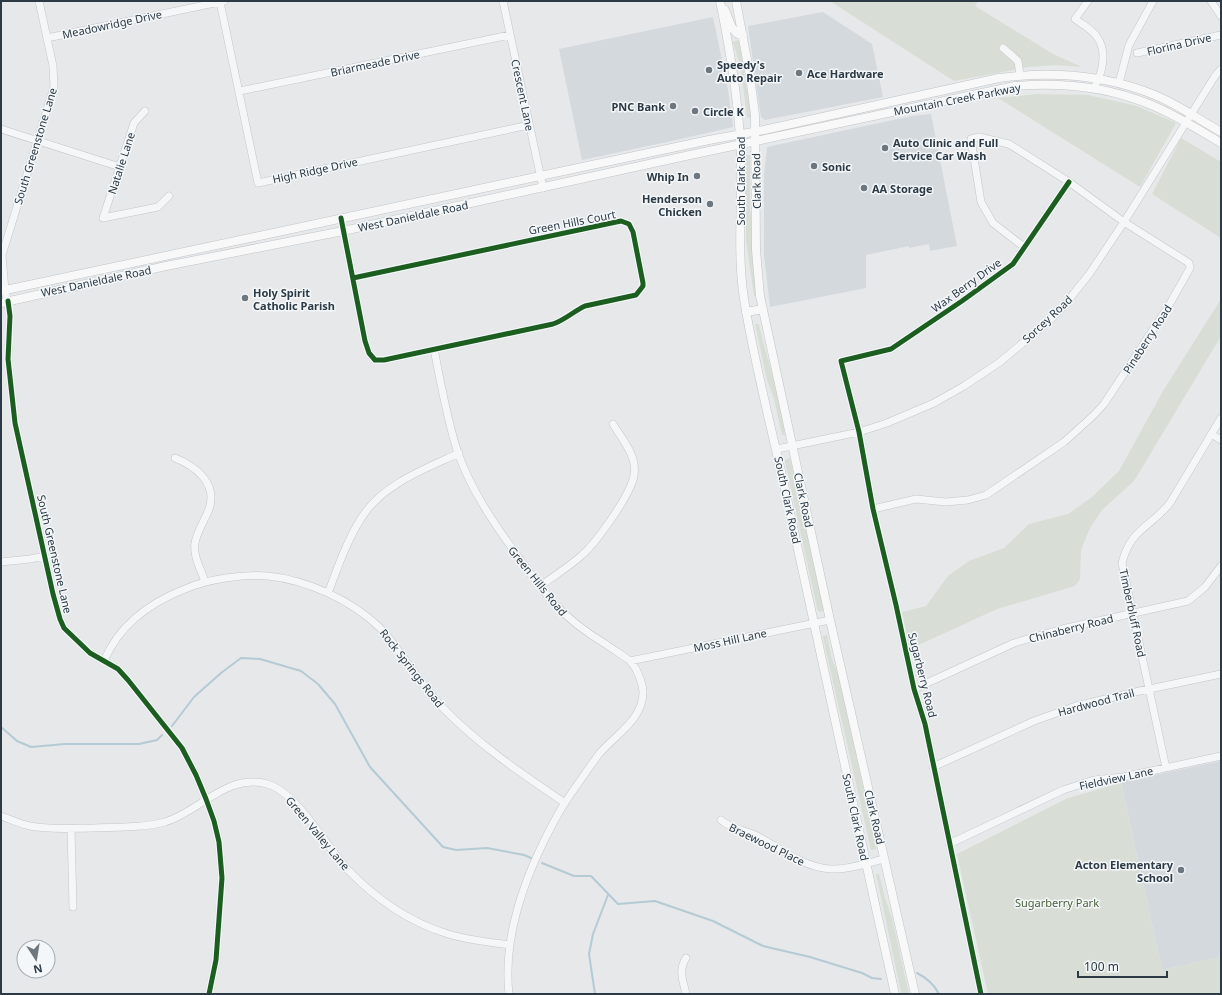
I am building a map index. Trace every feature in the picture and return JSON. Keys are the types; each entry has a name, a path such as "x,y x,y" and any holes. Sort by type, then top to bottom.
{"main road":[{"name":"Clark Road","path":"736,1 753,94 755,131 756,250 760,296 830,620 914,994"},
{"path":"721,3 735,33 739,36 743,35"},
{"name":"South Clark Road","path":"721,3 735,84 740,134 740,258 746,312 895,994"},
{"name":"Mountain Creek Parkway","path":"755,131 999,78 1020,75 1056,74 1119,83 1159,97 1192,114 1221,132"},
{"name":"Mountain Creek Parkway","path":"755,142 1015,86 1034,84 1066,84 1094,88 1124,95 1150,104 1186,122 1221,143"},
{"path":"908,98 911,108"},
{"name":"West Danieldale Road","path":"3,290 755,131"},
{"name":"West Danieldale Road","path":"4,302 132,273 343,231 755,142"},
{"path":"642,154 646,165"},
{"path":"582,167 585,179"},
{"path":"276,232 278,244"},
{"path":"205,247 207,258"},
{"path":"130,263 132,273"},
{"path":"746,312 763,309"}],"street":[{"name":"South Greenstone Lane","path":"39,1 53,66 54,88 38,141 3,242 2,255 4,302 10,316 7,386 56,607 64,628 90,653 118,669 174,737 188,760 206,798 214,821 219,842 222,878 216,960 209,994"},
{"name":"Meadowridge Drive","path":"47,38 222,1"},
{"name":"High Ridge Drive","path":"222,1 258,183 529,125"},
{"name":"Crescent Lane","path":"503,1 543,188"},
{"path":"1088,1 1075,20 1093,32 1098,37 1102,45 1102,61 1099,79 1094,88"},
{"path":"1119,83 1129,45 1153,1"},
{"path":"1211,1 1221,16"},
{"name":"Florina Drive","path":"1137,53 1221,34"},
{"name":"Briarmeade Drive","path":"240,91 510,35"},
{"path":"1003,48 1018,61 1020,75"},
{"name":"Sorcey Road","path":"777,449 859,432 887,423 934,403 964,386 1000,362 1063,308 1090,273 1221,69"},
{"name":"Natalie Lane","path":"145,111 134,123 103,218 158,207 169,196"},
{"path":"1,129 120,167"},
{"name":"Pineberry Road","path":"873,509 916,499 953,501 968,500 986,495 1022,472 1064,442 1094,416 1104,404 1168,306 1190,268 1189,263 1180,256 1124,222 1069,182 1009,144 978,137 971,139 981,202 993,223 1024,247"},
{"name":"Wax Berry Drive","path":"841,361 891,349 962,301 1013,264 1069,182"},
{"name":"Green Hills Court","path":"341,218 365,341 369,354 376,360 384,360 434,350 553,324 560,322 578,309 585,306 636,295 643,286 633,232 631,227 625,222 617,222 353,278"},
{"name":"Green Hills Road","path":"434,350 447,409 459,453 482,505 514,552 540,586 570,620 630,661 639,675 643,690 639,710 625,729 599,754 565,803 527,877 517,911 510,945 509,994"},
{"name":"Sugarberry Road","path":"841,361 859,432 873,509 914,689 924,724 981,994"},
{"name":"Timberbluff Road","path":"1166,768 1122,564 1126,550 1134,535 1170,503 1221,418"},
{"path":"540,586 575,562 589,548 621,505 632,484 634,464 631,454 612,424"},
{"path":"1211,434 1221,440"},
{"path":"328,592 354,531 373,503 384,493 398,484 459,453"},
{"path":"175,458 204,476 211,492 210,507 195,543 196,559 204,582"},
{"path":"1,562 45,556"},
{"name":"Chinaberry Road","path":"914,689 1014,643 1062,629 1133,614 1188,600 1205,587 1221,566"},
{"name":"Rock Springs Road","path":"104,661 117,637 139,613 163,598 191,586 204,582 234,578 266,576 292,581 328,592 360,611 380,627 442,706 461,726 497,755 565,803"},
{"name":"Moss Hill Lane","path":"630,661 830,620"},
{"name":"Hardwood Trail","path":"933,767 1069,708 1221,674"},
{"name":"Fieldview Lane","path":"949,844 1063,790 1094,780 1123,777 1221,756"},
{"name":"Green Valley Lane","path":"1,816 29,826 44,828 121,827 153,824 165,822 186,812 206,798 223,789 243,783 255,782 276,787 294,800 347,868 366,887 384,901 413,919 445,933 479,941 510,945"},
{"name":"Braewood Place","path":"721,820 729,827 754,835 802,862 828,869 842,868 884,859"},
{"path":"70,828 73,907"},
{"path":"686,958 682,964 681,970 686,994"}],"shaded area":[{"path":"823,12 872,44 883,97 765,120 761,117 748,26"},
{"path":"713,17 728,90 733,127 582,160 559,49"},
{"path":"931,114 957,246 930,251 929,244 909,248 909,246 866,255 866,288 770,307 764,254 764,176 767,147 912,116"},
{"name":"Acton Elementary School","path":"1221,761 1221,957 1162,970 1121,782"}],"green space":[{"path":"830,1 978,1 975,6 1053,54 1082,67 1056,65 1028,67 954,81"},
{"path":"739,40 751,117 747,118 741,69 733,42"},
{"path":"1037,94 1088,95 1137,106 1176,123 1140,187 998,98"},
{"path":"1181,138 1221,162 1221,238 1152,194"},
{"path":"746,155 750,155 750,209 753,227 757,296 754,296 746,240"},
{"path":"1221,299 1221,336 1134,481 1102,510 1090,528 1081,550 1080,579 1075,586 997,609 910,649 902,612 926,606 948,576 969,561 1004,548 1029,524 1068,514 1092,497 1119,471 1163,391"},
{"path":"755,324 759,325 774,380 781,407 785,435 782,435 774,399 767,380"},
{"path":"790,458 823,606 823,611 819,612 785,462 785,460"},
{"path":"827,635 832,659 839,677 876,849 871,850 823,638 823,636"},
{"name":"Sugarberry Park","path":"1121,783 1162,970 1221,957 1221,994 988,994 957,854 1068,798"},
{"path":"876,874 879,874 892,918 909,994 902,994 900,988"}],"waterway":[{"path":"172,726 194,697 221,673 241,658 260,659 301,671 318,684 335,704 370,767 443,847 456,850 487,848 524,855 531,858"},
{"path":"1,727 17,741 31,747 65,744 139,744 157,740 162,735"},
{"path":"542,863 574,876 591,876 618,904 655,901 713,921 763,946 810,957 862,973 872,978 881,979"},
{"path":"595,994 589,954 593,934 608,895"},
{"path":"917,973 930,982 939,994"}],"cycle path":[{"path":"981,994 925,724 914,689 873,509 859,432 841,361 891,349 962,301 1013,264 1069,182"},
{"path":"341,218 365,341 369,353 375,360 384,360 553,324 585,306 636,295 643,286 633,232 629,224 621,221 353,278"},
{"path":"8,301 10,316 8,359 15,423 53,594 60,619 64,628 90,653 118,669 182,748 196,775 214,821 219,842 222,878 216,960 209,994"}],"place":[{"name":"Speedy's Auto Repair","path":"709,70"},
{"name":"Ace Hardware","path":"799,73"},
{"name":"PNC Bank","path":"673,106"},
{"name":"Circle K","path":"695,111"},
{"name":"Auto Clinic and Full Service Car Wash","path":"885,148"},
{"name":"Sonic","path":"814,166"},
{"name":"Whip In","path":"697,176"},
{"name":"AA Storage","path":"864,188"},
{"name":"Henderson Chicken","path":"710,204"},
{"name":"Holy Spirit Catholic Parish","path":"245,298"},
{"name":"Acton Elementary School","path":"1181,870"}]}
